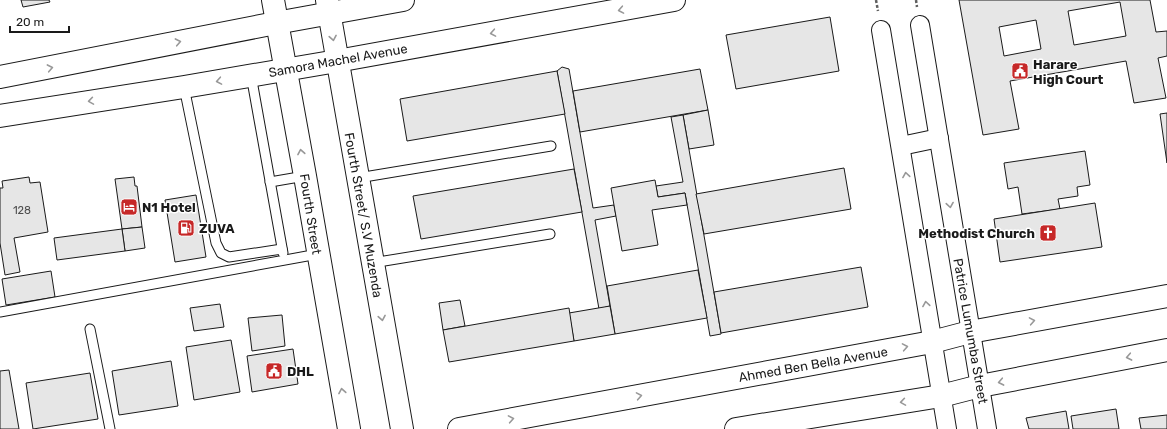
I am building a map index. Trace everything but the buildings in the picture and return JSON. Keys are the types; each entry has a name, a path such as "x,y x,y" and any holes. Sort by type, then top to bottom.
{"main road":[{"name":"Fourth Street","path":"273,0 349,429"},
{"path":"0,77 276,23 328,7 403,0"},
{"name":"Samora Machel Avenue","path":"0,116 286,70 674,0"},
{"name":"Fourth Street/ S.V Muzenda","path":"328,7 402,429"},
{"name":"Ahmed Ben Bella Avenue","path":"459,429 932,342 970,332 1167,296"},
{"path":"736,429 941,396 980,386 1167,350"}],"street":[{"name":"Patrice Lumumba Street","path":"920,25 970,332 988,429"},
{"path":"881,30 947,429"},
{"path":"901,146 939,138"}],"lane":[{"path":"251,75 284,260"},
{"path":"184,87 216,243 221,253 229,256 282,249"},
{"path":"358,178 551,146"},
{"path":"270,182 305,176"},
{"path":"372,263 550,234"},
{"path":"0,312 318,254"},
{"path":"90,329 110,429"}],"place":[{"name":"Harare High Court","path":"1020,71"},
{"name":"N1 Hotel","path":"129,207"},
{"name":"ZUVA","path":"186,228"},
{"name":"Methodist Church","path":"1048,233"},
{"name":"DHL","path":"274,371"}]}
